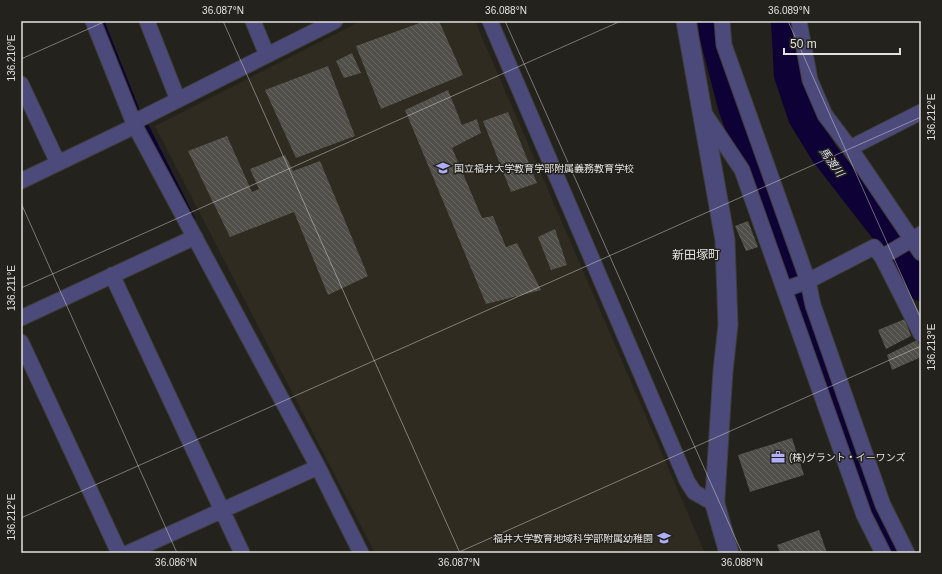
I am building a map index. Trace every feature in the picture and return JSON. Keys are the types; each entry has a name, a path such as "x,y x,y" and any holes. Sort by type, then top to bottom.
{"street":[{"path":"93,21 134,124 318,467 361,553"},
{"path":"147,21 178,100"},
{"path":"253,21 267,55"},
{"path":"21,180 58,163 178,100 335,21"},
{"path":"490,21 687,481 694,492 716,504"},
{"path":"686,21 725,240 728,326 722,371 716,504 729,553"},
{"path":"722,21 724,45 808,281 813,305 883,505 907,553"},
{"path":"799,21 810,80 825,115 916,237 921,253"},
{"path":"21,84 58,163"},
{"path":"702,110 742,170 786,289 864,515 884,553"},
{"path":"850,148 921,112"},
{"path":"21,318 195,237"},
{"path":"882,257 916,237"},
{"path":"786,289 808,281 874,247 882,257 921,334"},
{"path":"112,275 242,553"},
{"path":"21,342 119,553"},
{"path":"128,553 318,467"}],"shaded area":[{"path":"361,21 475,21 705,553 375,553 155,126"}],"building":[{"path":"425,21 439,21 463,75 381,109 356,46"},
{"path":"352,53 361,73 344,78 336,61"},
{"path":"328,66 355,136 296,158 265,90"},
{"path":"448,90 462,125 477,119 481,133 452,148 482,218 493,216 506,247 517,243 541,290 486,304 405,110"},
{"path":"508,112 537,183 511,192 483,121"},
{"path":"227,136 252,192 259,189 250,169 285,155 293,171 320,161 368,276 328,295 294,212 230,237 188,151"},
{"path":"748,221 758,247 746,251 735,226"},
{"path":"555,229 567,265 551,270 538,237"},
{"path":"905,319 911,336 886,349 878,330"},
{"path":"917,340 921,348 921,357 892,370 887,355"},
{"path":"792,438 804,475 750,492 738,455"},
{"path":"819,530 827,553 780,553 777,545"}],"waterway":[{"path":"102,21 137,109"},
{"path":"712,21 713,34 732,107 885,531 897,553"},
{"name":"馬渡川","path":"785,21 788,75 802,117 824,153 883,229 921,287"},
{"path":"147,127 193,219"}],"place":[{"name":"国立福井大学教育学部附属義務教育学校","path":"443,168"},
{"name":"(株)グラント・イーワンズ","path":"778,457"},
{"name":"福井大学教育地域科学部附属幼稚園","path":"664,538"}],"district":[{"name":"新田塚町","path":"696,255"}]}
